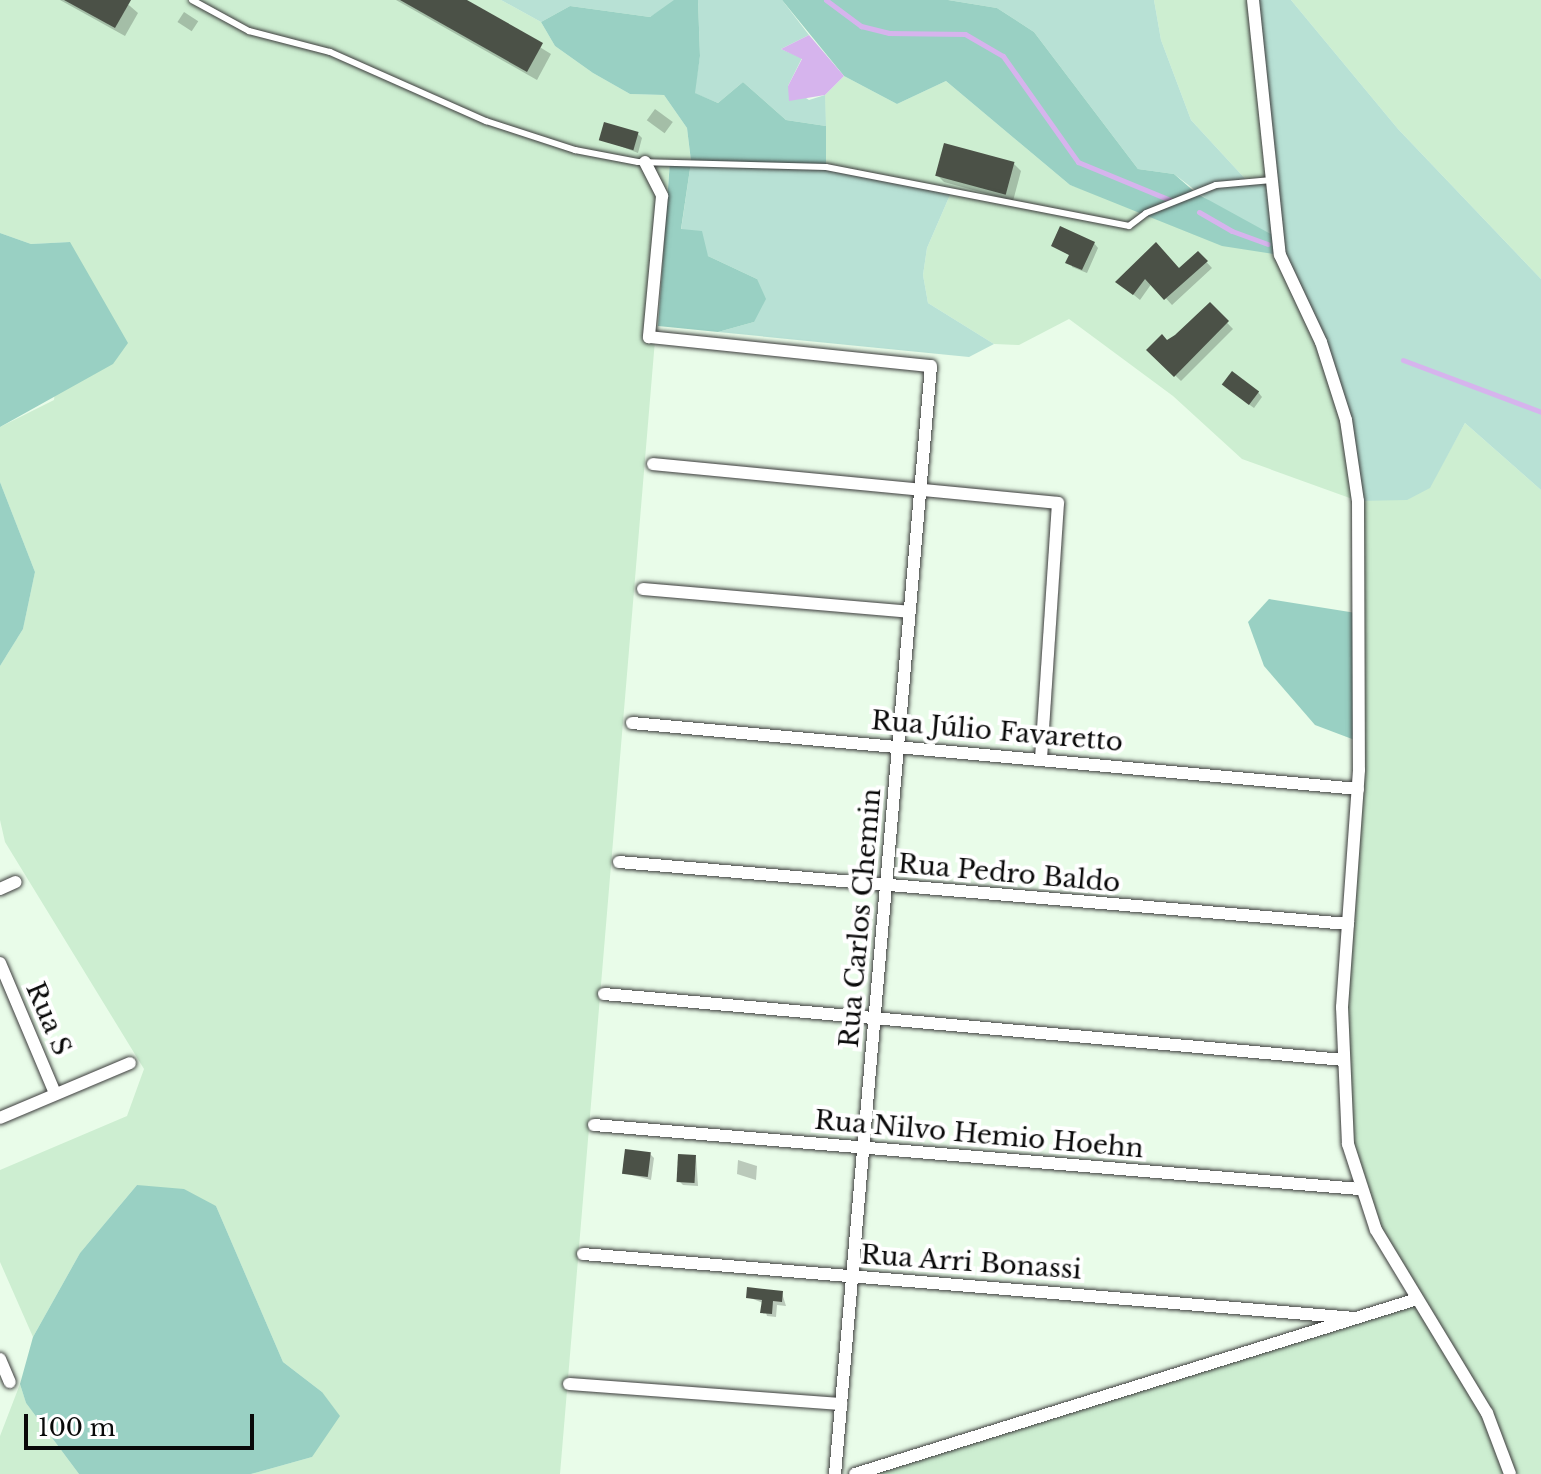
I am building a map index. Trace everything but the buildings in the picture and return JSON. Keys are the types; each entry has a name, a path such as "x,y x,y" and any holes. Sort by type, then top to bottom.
{"street":[{"path":"1253,0 1280,255 1321,342 1346,420 1358,501 1358,789 1348,924 1344,1060 1348,1144 1360,1189 1414,1300 1487,1413 1510,1474"},
{"name":"Rua Carlos Chemin","path":"645,162 662,196 649,337 662,341 931,366 835,1474"},
{"path":"653,464 1058,503 1041,758"},
{"path":"643,589 909,612"},
{"name":"Rua Júlio Favaretto","path":"632,723 1358,789"},
{"name":"Rua Pedro Baldo","path":"619,862 1348,924"},
{"path":"0,889 16,882"},
{"name":"Rua S","path":"0,963 55,1093"},
{"path":"604,994 1344,1060"},
{"path":"0,1118 130,1063"},
{"name":"Rua Nilvo Hemio Hoehn","path":"594,1125 1360,1189"},
{"name":"Rua Arri Bonassi","path":"583,1254 1355,1318"},
{"path":"855,1474 1414,1300"},
{"path":"0,1359 10,1382"},
{"path":"569,1384 841,1404"}],"lane":[{"path":"192,0 218,10 228,22 249,31 330,52 486,121 575,150 645,162 826,167 1129,226 1146,213 1216,185 1272,180"},
{"path":"218,10 223,0"}],"green space":[{"path":"0,0 501,0 541,22 555,46 593,73 630,94 664,95 687,128 691,162 670,161 560,1474 251,1474 312,1457 322,1392 283,1362 216,1206 137,1185 80,1253 33,1337 0,1262 0,1170 127,1116 144,1069 5,842 0,820 0,666 23,629 35,572 0,482 0,427 54,400 70,242 31,244 0,233"},
{"path":"1154,0 1253,0 1272,180 1250,184 1191,120 1161,40"},
{"path":"1291,0 1541,0 1541,279 1398,129"},
{"path":"844,76 897,104 946,81 1070,185 1280,255 1429,488 1465,423 1541,490 1541,1474 855,1474 1413,1300 1376,1230 1348,1144 1342,1007 1359,770 1358,501 1242,459 1173,396 1069,319 1019,345 994,344 928,303 923,275 927,248 953,188 826,167 825,95"},
{"path":"20,1384 26,1403 79,1474 0,1474 0,1436"}],"shaded area":[{"path":"501,0 674,2 650,17 570,6 541,22"},
{"path":"674,0 698,0 700,56 695,93 718,103 743,82 786,120 826,126 826,167 691,162 681,229 702,231 708,256 757,279 766,299 754,322 718,332 658,326 670,161 691,161 687,128 664,95 630,94 593,73 555,46 541,22 570,6 650,17"},
{"path":"698,0 782,0 809,35 781,49 802,58 788,86 809,100 825,95 826,126 786,120 743,82 718,103 694,93 700,56"},
{"path":"782,0 948,0 997,8 1034,32 1138,169 1174,174 1196,193 1278,238 1280,255 1222,246 1070,185 946,81 897,104 844,76"},
{"path":"948,0 1154,0 1161,40 1191,120 1250,184 1271,180 1253,0 1291,0 1398,129 1541,279 1541,490 1465,423 1430,488 1407,500 1358,501 1346,420 1280,255 1174,174 1138,169 1034,32 997,8"},
{"path":"809,35 844,76 825,95 789,101 788,86 802,59 781,49"},
{"path":"691,162 827,167 953,188 927,248 923,275 928,303 994,344 969,357 718,332 754,322 757,279 708,256 681,230"},
{"path":"0,233 31,244 70,242 128,343 113,364 0,427"},
{"path":"0,482 35,572 23,629 0,666"},
{"path":"1269,599 1356,613 1360,742 1315,725 1264,666 1248,622"},
{"path":"137,1185 184,1189 216,1206 283,1362 322,1392 340,1416 312,1457 251,1474 79,1474 26,1403 20,1384 33,1337 80,1253"}],"waterway":[{"path":"826,0 861,26 889,33 965,34 1003,56 1078,162 1170,200"},
{"path":"1199,212 1232,231 1268,244"},
{"path":"1403,360 1541,412"}]}
